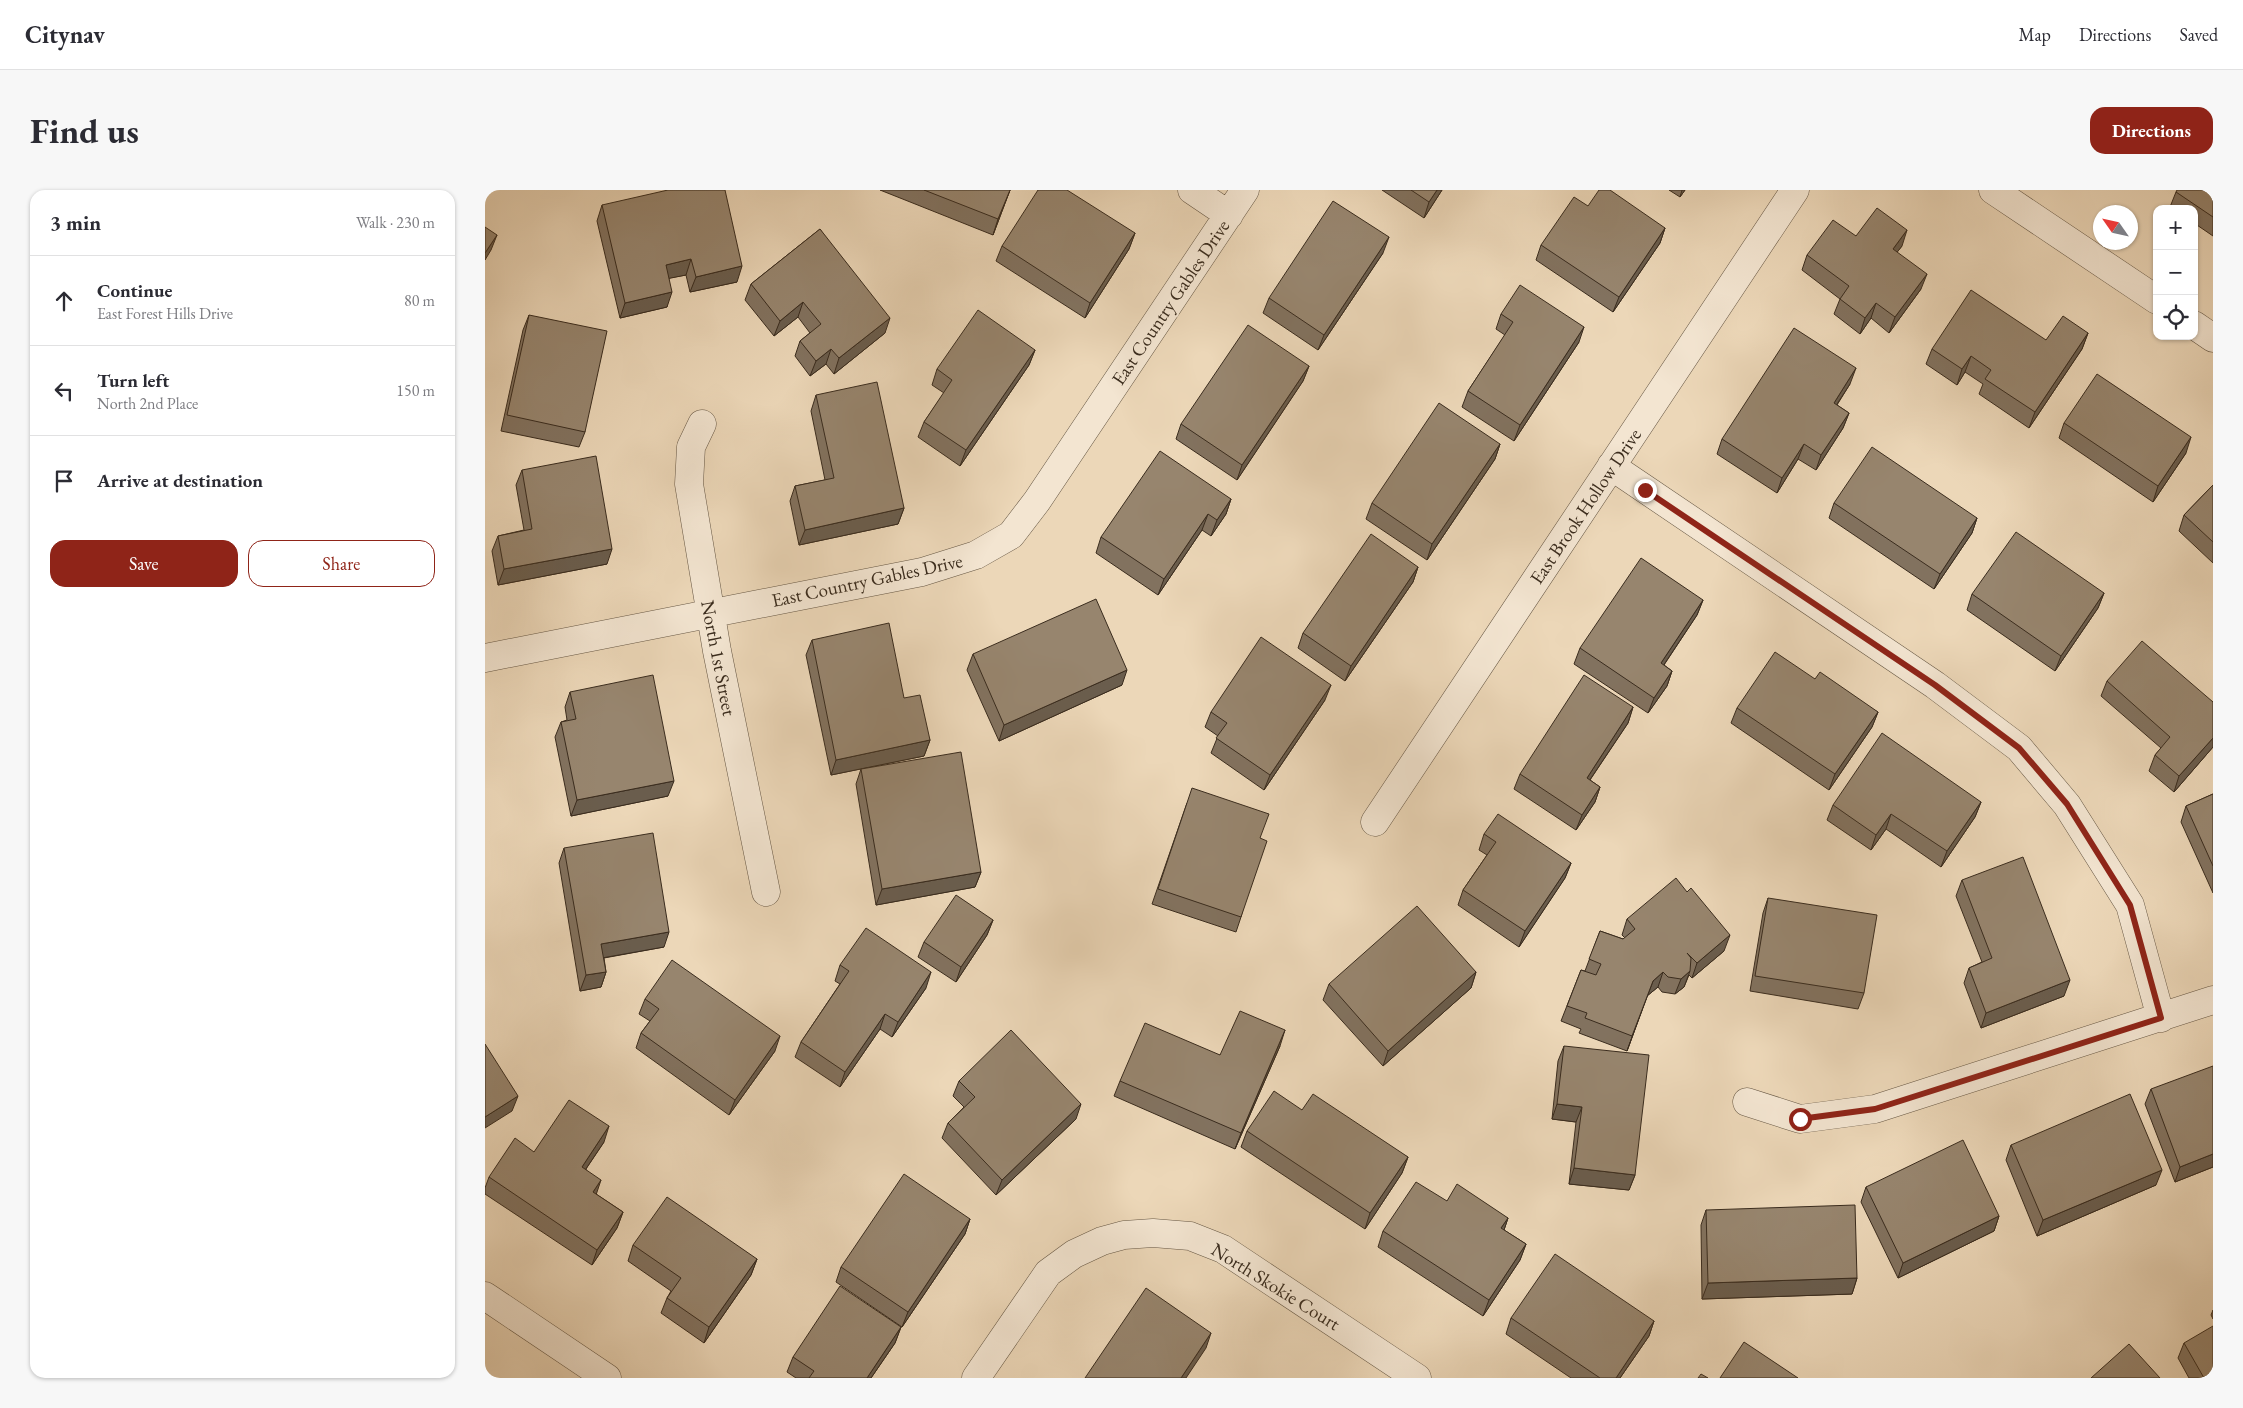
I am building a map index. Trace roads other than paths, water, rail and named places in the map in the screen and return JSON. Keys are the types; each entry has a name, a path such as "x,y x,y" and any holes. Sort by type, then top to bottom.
{"street":[{"path":"1192,190 1229,215"},
{"name":"East Country Gables Drive","path":"485,658 947,566 976,555 1011,535 1037,501 1245,190"},
{"name":"East Brook Hollow Drive","path":"1375,822 1795,190"},
{"path":"1993,190 2153,297"},
{"path":"2198,328 2213,338"},
{"name":"North 1st Street","path":"702,424 691,447 689,484 710,613 766,892"},
{"path":"1611,466 1935,685 2019,748 2067,804 2130,905 2161,1018"},
{"path":"1747,1102 1800,1119 1875,1109 2213,1000"},
{"name":"North Skokie Court","path":"976,1378 1048,1273 1074,1254 1102,1241 1124,1235 1153,1233 1190,1236 1223,1249 1417,1378"},
{"path":"485,1296 607,1378"}]}
